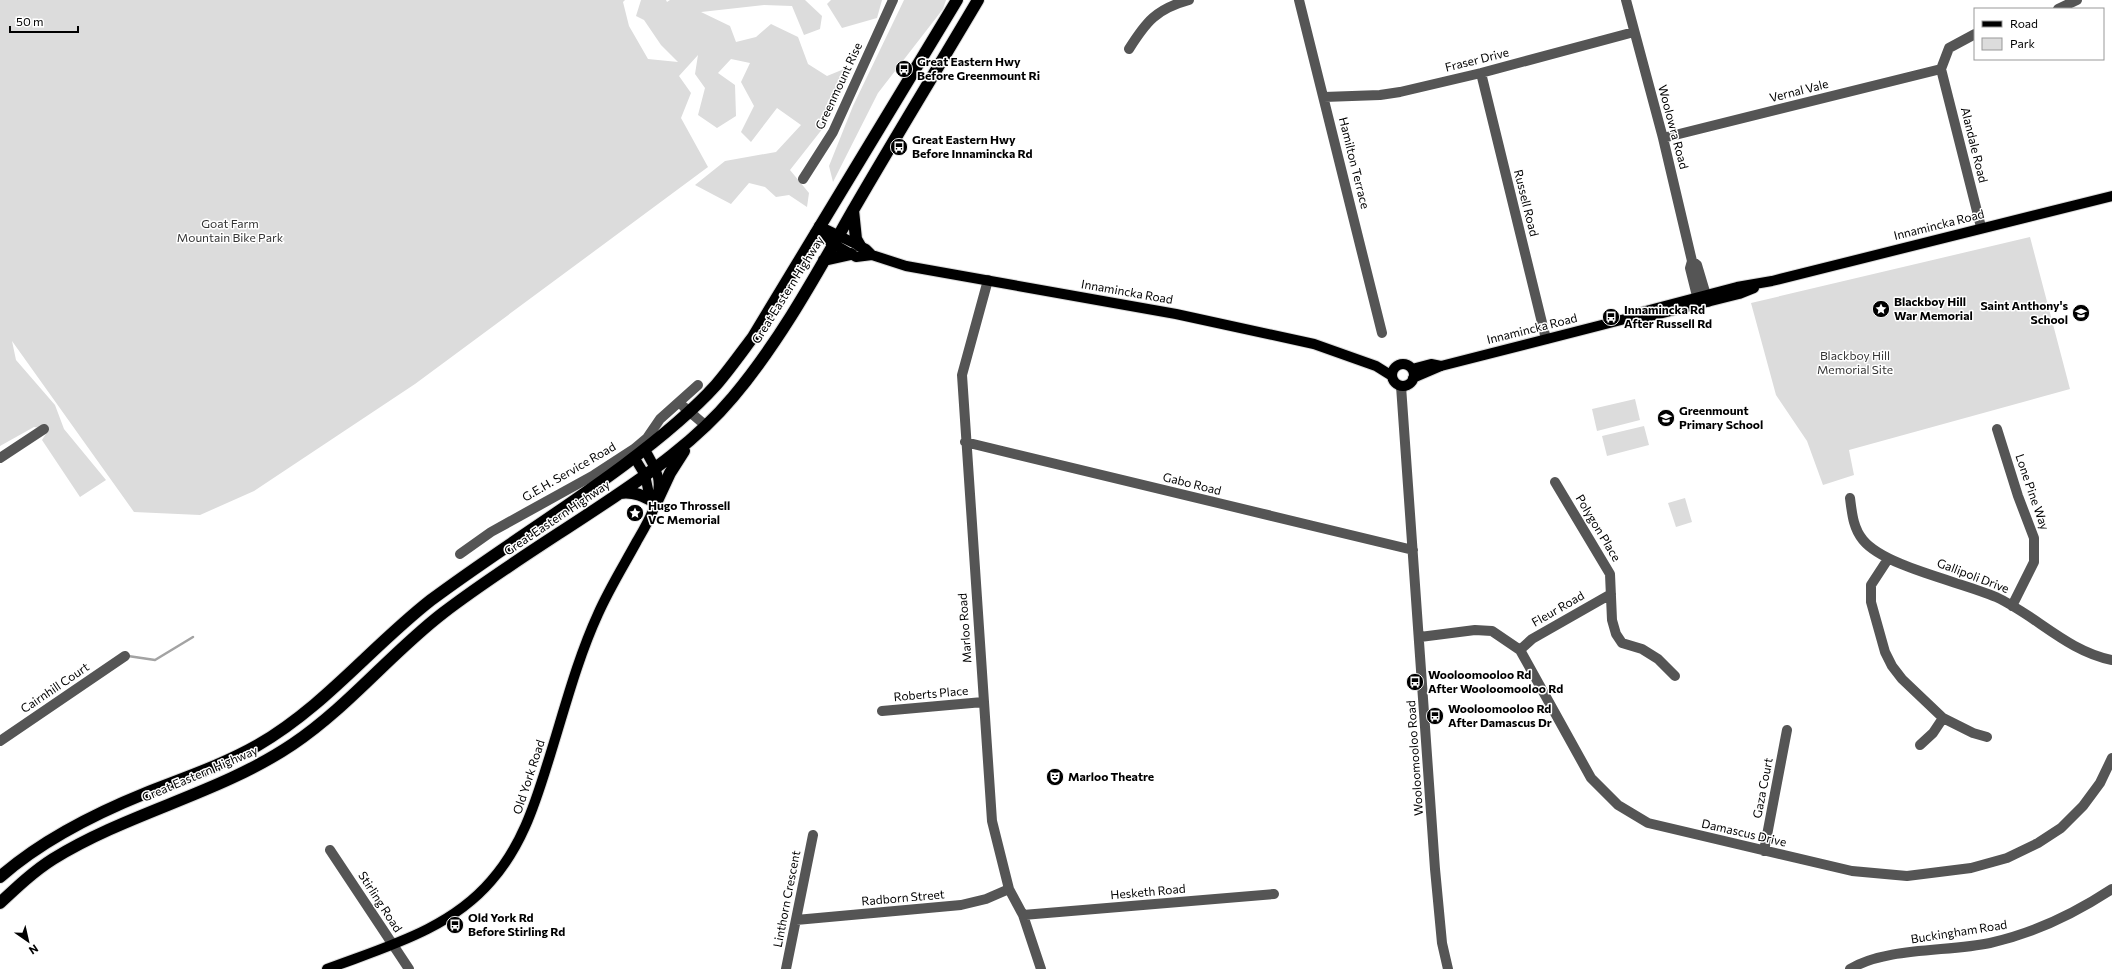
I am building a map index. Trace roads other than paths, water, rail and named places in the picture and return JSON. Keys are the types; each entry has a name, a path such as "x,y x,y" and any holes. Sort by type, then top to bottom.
{"highway":[{"name":"Great Eastern Highway","path":"0,877 35,850 78,824 143,794 225,762 260,744 316,704 429,602 475,568 583,495 645,450 684,407 714,386 753,337 957,0"},
{"name":"Great Eastern Highway","path":"0,902 51,860 87,840 149,812 230,780 269,760 301,738 329,715 442,614 655,468 701,429 730,400 753,372 824,260 978,0"},
{"path":"824,260 856,250 853,210"},
{"path":"620,493 630,492 647,497 656,503 677,459 701,429"}],"main road":[{"name":"Innamincka Road","path":"817,229 856,250 856,257 872,255 906,266 1176,314 1314,344 1376,366 1381,364 1393,373 1403,365 1408,380 1431,364 1441,366 1629,318 1639,319 1702,299 1739,294 1772,281 1981,227 2112,196"},
{"path":"1393,373 1395,382 1408,380"},
{"name":"Old York Road","path":"326,969 420,934 453,915 475,898 506,863 523,834 532,811 579,662 598,614 648,522 656,503 660,482 655,468 645,450"},
{"path":"634,457 645,475 649,494 656,503"}],"street":[{"name":"Greenmount Rise","path":"803,179 833,132 893,0"},
{"path":"1129,49 1145,24 1159,12 1189,0"},
{"name":"Hamilton Terrace","path":"1298,0 1324,97 1382,333"},
{"name":"Woolowra Road","path":"1626,0 1663,138 1692,260 1690,268 1702,299"},
{"path":"2060,8 2077,0"},
{"name":"Fraser Drive","path":"1324,97 1380,95 1481,73 1634,32"},
{"path":"1942,69 1949,48 1974,35"},
{"name":"Vernal Vale","path":"1663,138 1942,69"},
{"name":"Alandale Road","path":"1942,69 1981,227"},
{"name":"Russell Road","path":"1481,73 1546,339"},
{"name":"Marloo Road","path":"988,280 962,375 965,442 992,821 1009,889 1023,915 1041,969"},
{"name":"Wooloomooloo Road","path":"1408,380 1403,400 1413,550 1436,876 1442,943 1448,969"},
{"name":"G.E.H. Service Road","path":"460,554 491,532 594,475 634,449 647,438 660,419 684,407 698,385"},
{"path":"684,407 701,429"},
{"path":"0,458 44,429"},
{"name":"Lone Pine Way","path":"1997,429 2018,496 2034,538 2034,562 2012,606"},
{"name":"Gabo Road","path":"965,442 1413,550"},
{"name":"Polygon Place","path":"1555,482 1610,574 1612,620 1616,634 1622,643 1642,649 1658,659 1675,676"},
{"name":"Gallipoli Drive","path":"1850,498 1853,523 1863,541 1888,559 1989,595 2012,606 2074,647 2097,657 2112,660"},
{"path":"1888,559 1871,585 1870,602 1884,652 1902,679 1943,718 1973,733 1987,737"},
{"name":"Fleur Road","path":"1520,650 1532,639 1611,594"},
{"name":"Damascus Drive","path":"1420,637 1475,630 1492,631 1520,650 1591,778 1618,805 1648,823 1852,871 1880,875 1907,876 1971,868 2007,858 2038,843 2062,828 2083,806 2100,783 2112,758"},
{"name":"Cairnhill Court","path":"0,741 125,656"},
{"name":"Roberts Place","path":"882,711 983,702"},
{"path":"1920,745 1933,733 1943,718"},
{"name":"Gaza Court","path":"1764,851 1787,730"},
{"name":"Linthorn Crescent","path":"786,969 813,835"},
{"name":"Stirling Road","path":"330,850 409,969"},
{"name":"Radborn Street","path":"796,920 961,905 986,899 1009,889"},
{"name":"Buckingham Road","path":"1850,969 1878,957 1989,943 2027,933 2060,920 2112,889"},
{"name":"Hesketh Road","path":"1023,915 1274,894"}],"waterway":[{"path":"128,656 155,660 193,637"}],"place":[{"name":"Great Eastern Hwy Before Greenmount Ri","path":"904,69"},
{"name":"Great Eastern Hwy Before Innamincka Rd","path":"899,147"},
{"name":"Blackboy Hill War Memorial","path":"1881,309"},
{"name":"Saint Anthony's School","path":"2081,313"},
{"name":"Innamincka Rd After Russell Rd","path":"1611,317"},
{"name":"Greenmount Primary School","path":"1666,418"},
{"name":"Hugo Throssell VC Memorial","path":"635,513"},
{"name":"Wooloomooloo Rd After Wooloomooloo Rd","path":"1415,682"},
{"name":"Wooloomooloo Rd After Damascus Dr","path":"1435,716"},
{"name":"Marloo Theatre","path":"1055,777"},
{"name":"Old York Rd Before Stirling Rd","path":"455,925"}],"park label":[{"name":"Goat Farm Mountain Bike Park","path":"230,231"},
{"name":"Blackboy Hill Memorial Site","path":"1855,363"}]}
